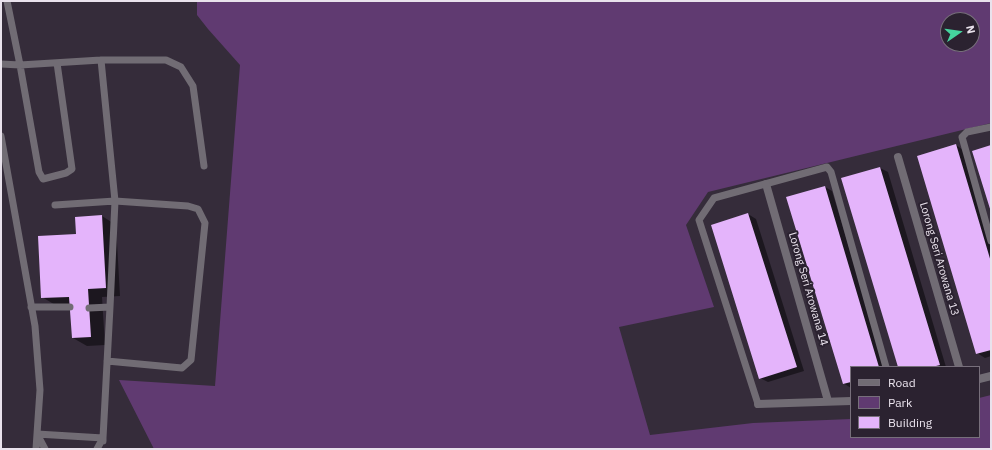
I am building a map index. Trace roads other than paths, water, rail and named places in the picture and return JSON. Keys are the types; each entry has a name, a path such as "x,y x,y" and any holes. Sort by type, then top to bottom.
{"street":[{"name":"Lorong Seri Arowana 13","path":"898,157 959,366"},
{"name":"Lorong Seri Arowana 14","path":"766,184 828,401"},
{"path":"980,379 991,376"},
{"path":"758,404 850,401"}],"lane":[{"path":"7,1 39,172 43,179 66,173 72,169 57,63"},
{"path":"1,64 20,65 100,60 166,60 181,67 193,86 204,166"},
{"path":"100,60 115,201 103,449"},
{"path":"991,127 967,132 962,137 991,241"},
{"path":"1,136 35,326 40,390 36,449"},
{"path":"758,404 699,220 714,198 827,168 831,172 886,366"},
{"path":"55,205 115,201 188,206 198,210 205,223 191,360 182,368 107,361"},
{"path":"31,307 70,308"},
{"path":"89,308 110,307"},
{"path":"37,434 103,438"},
{"path":"37,434 45,449"},
{"path":"97,449 103,438"}]}
